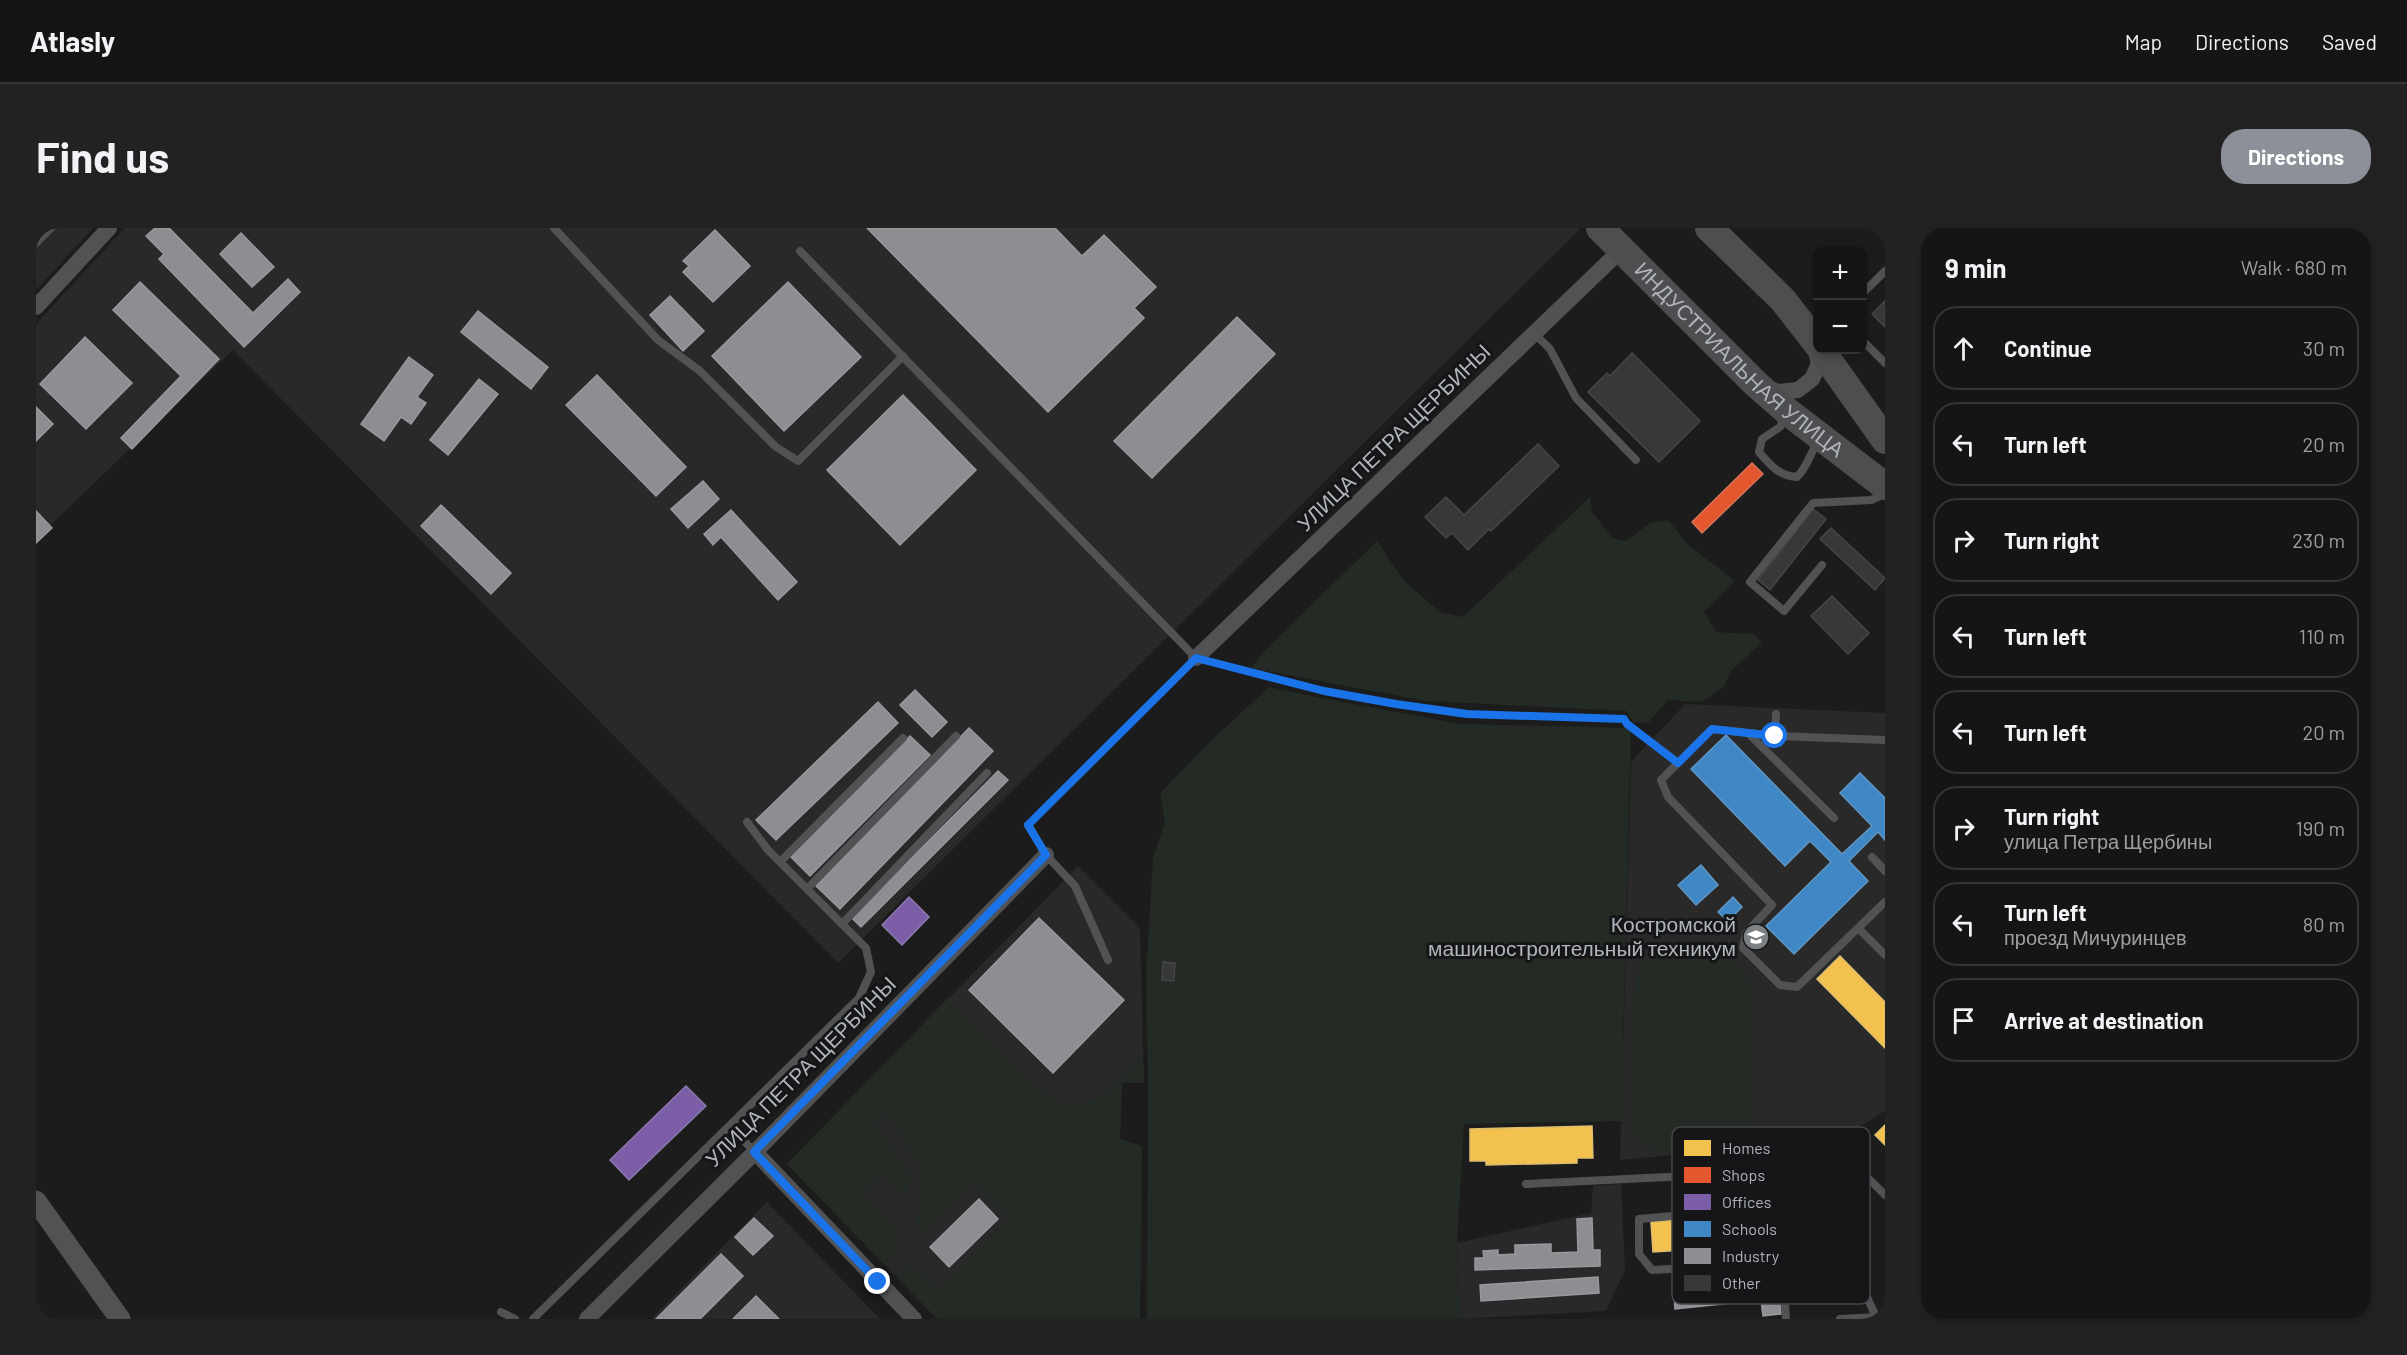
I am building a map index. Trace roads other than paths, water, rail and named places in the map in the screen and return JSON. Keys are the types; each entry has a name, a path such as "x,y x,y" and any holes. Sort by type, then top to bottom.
{"highway":[{"name":"ИНДУСТРИАЛЬНАЯ УЛИЦА","path":"1600,228 1756,384 1788,412 1885,486"},
{"name":"ИНДУСТРИАЛЬНАЯ УЛИЦА","path":"1709,228 1783,300 1813,339"},
{"name":"ИНДУСТРИАЛЬНАЯ УЛИЦА","path":"1824,354 1885,440"}],"street":[{"path":"36,307 109,228"},
{"name":"УЛИЦА ПЕТРА ЩЕРБИНЫ","path":"1196,658 1621,250"},
{"path":"1756,384 1779,392 1798,390 1812,379 1819,363 1818,354"},
{"name":"УЛИЦА ПЕТРА ЩЕРБИНЫ","path":"587,1319 1046,855"},
{"path":"754,1152 914,1319"},
{"path":"36,1202 120,1319"}],"lane":[{"path":"36,243 51,228"},
{"path":"554,228 658,340 700,371 776,447 798,461 903,356"},
{"path":"800,251 1196,658"},
{"path":"1867,290 1885,271"},
{"path":"1535,334 1550,349 1576,398 1636,460"},
{"path":"1867,344 1885,363"},
{"path":"1788,412 1780,427 1762,439 1759,452 1772,468 1786,477 1797,477 1807,467 1811,452 1821,437"},
{"path":"1822,565 1784,611 1750,582 1813,503 1871,500 1885,494"},
{"path":"1775,736 1776,714"},
{"path":"1885,740 1775,736 1712,729 1661,780 1668,797 1772,905 1746,933 1743,948 1780,986 1797,987 1885,903"},
{"path":"1748,734 1834,818"},
{"path":"807,889 956,736"},
{"path":"780,862 903,738"},
{"path":"842,924 987,773"},
{"path":"533,1319 859,998 871,972 866,948 768,850 747,822"},
{"path":"1028,825 1046,855 1075,886 1108,960"},
{"path":"1872,857 1885,871"},
{"path":"1858,929 1885,955"},
{"path":"730,1127 754,1152"},
{"path":"1526,1184 1672,1177"},
{"path":"1870,1180 1885,1195"},
{"path":"1672,1216 1639,1219 1639,1254 1652,1270 1672,1269"},
{"path":"1840,1319 1877,1318 1870,1303"},
{"path":"1785,1304 1786,1319"},
{"path":"501,1312 515,1319"}],"place":[{"name":"Костромской машиностроительный техникум","path":"1756,937"}]}
